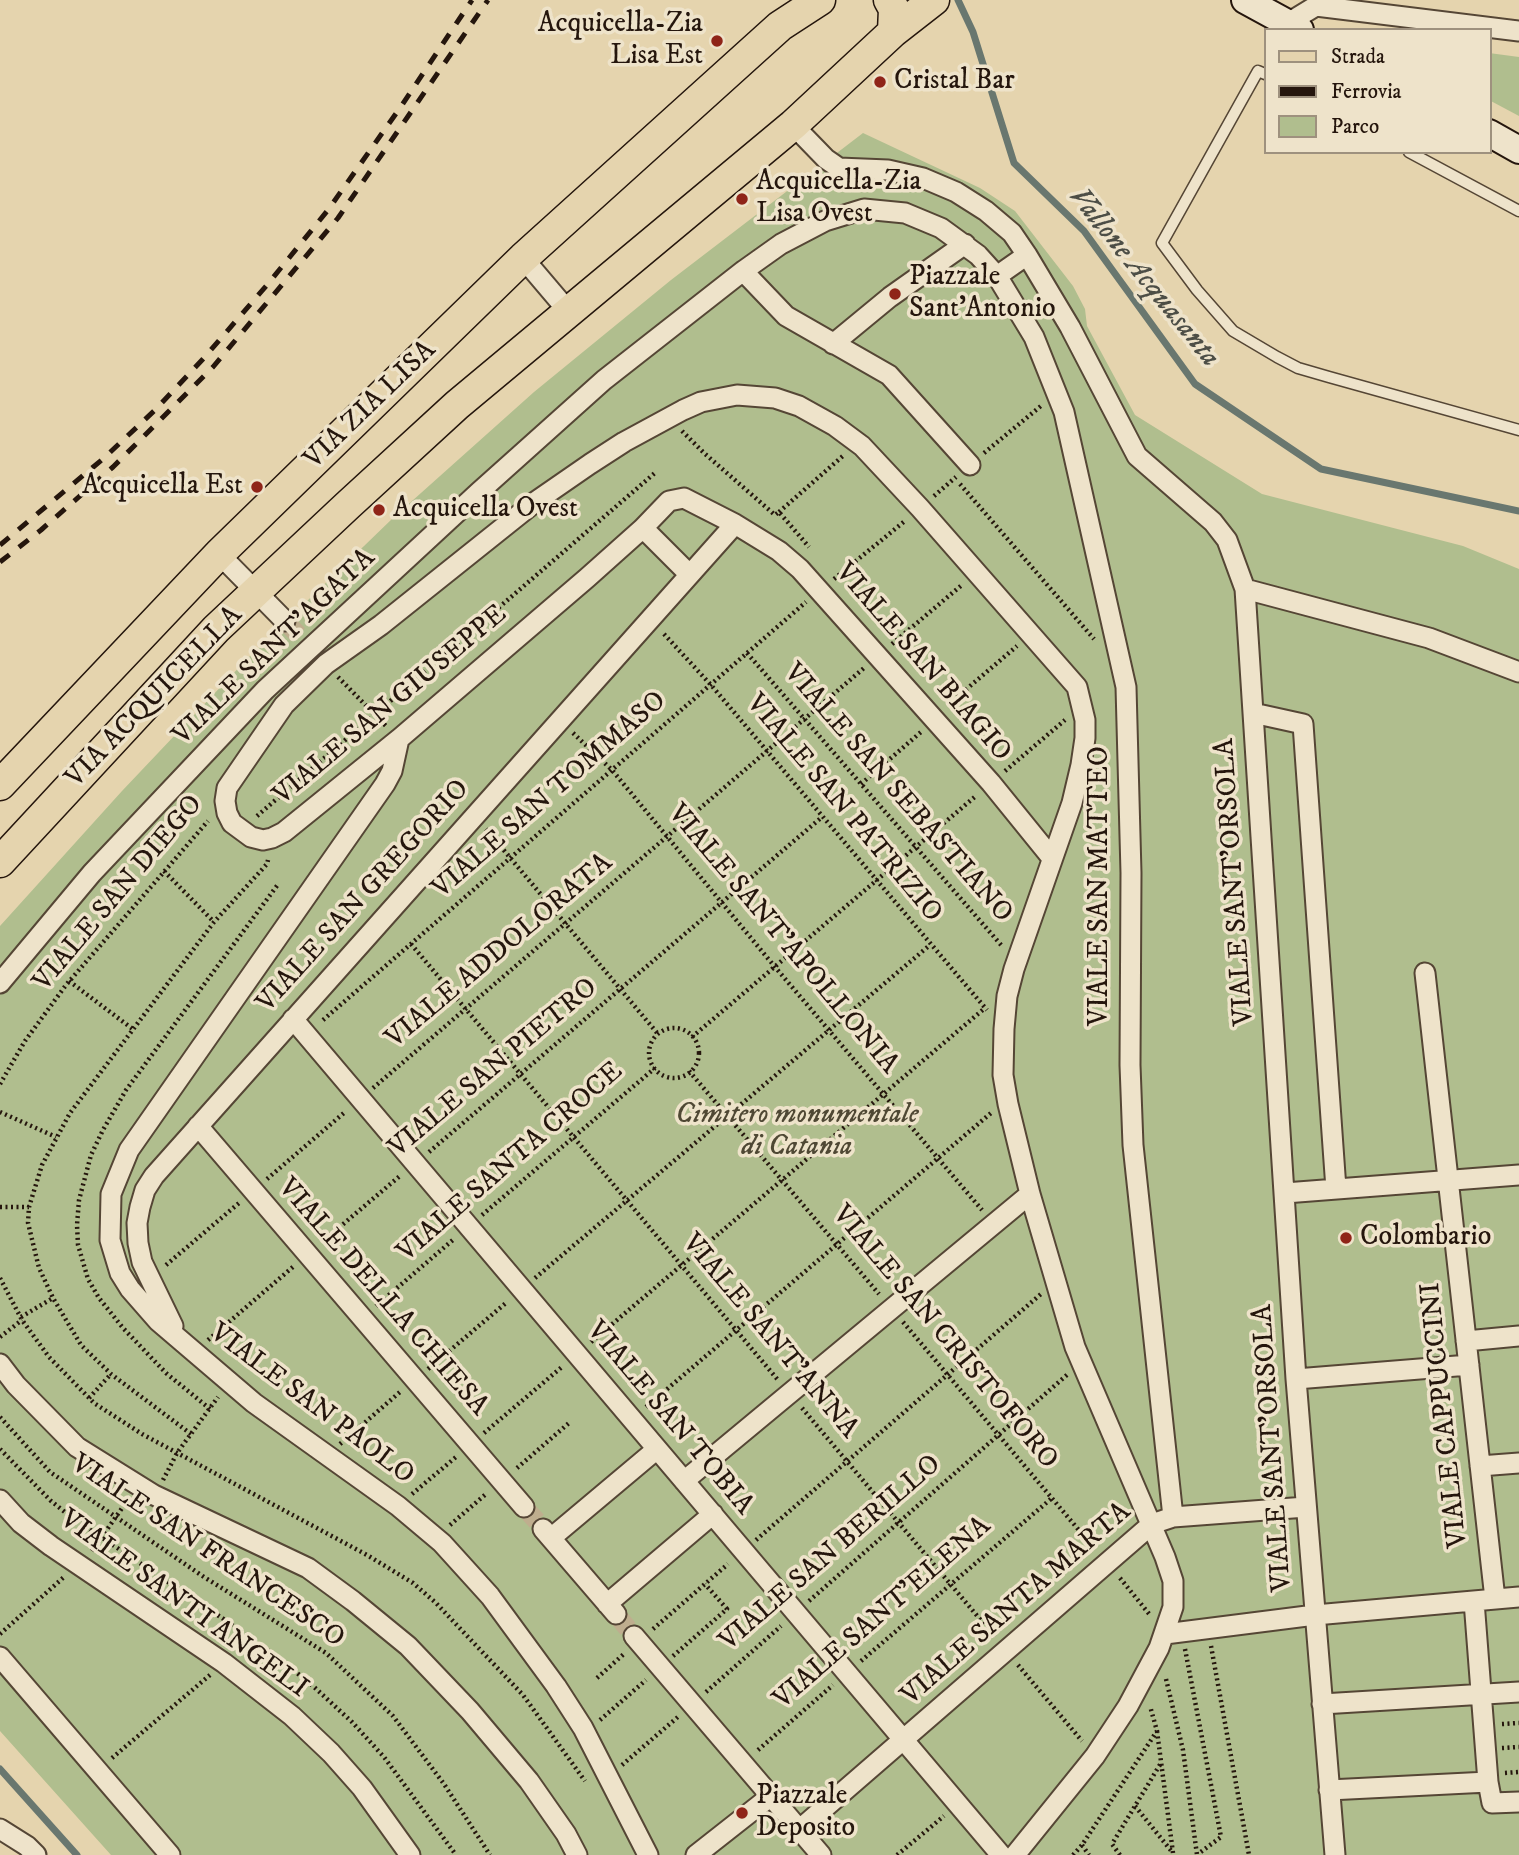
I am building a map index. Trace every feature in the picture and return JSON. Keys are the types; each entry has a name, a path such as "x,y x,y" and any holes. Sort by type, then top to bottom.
{"main road":[{"name":"VIA ZIA LISA","path":"219,554 523,258 780,26 820,0"},
{"path":"890,0 894,9 892,32"},
{"name":"VIA ZIA LISA","path":"257,592 457,405 793,125 892,32 934,0"},
{"path":"1245,0 1294,27"},
{"path":"1491,134 1519,150"},
{"name":"VIA ACQUICELLA","path":"0,785 219,554"},
{"name":"VIA ACQUICELLA","path":"0,862 216,629 257,592"}],"street":[{"path":"1294,27 1316,6 1488,28"},
{"path":"1491,28 1519,32"},
{"name":"VIALE SANT'ORSOLA","path":"793,125 826,159 839,168 888,170 923,178 956,192 986,211 1012,233 1070,327 1137,456 1213,522 1227,540 1245,589 1296,1379 1335,1855"},
{"name":"VIALE SANT'AGATA","path":"0,983 92,873 307,644 604,380 743,271 780,244 814,227 863,209 905,213 941,228 965,244"},
{"path":"833,344 890,297 965,244"},
{"name":"VIALE SAN MATTEO","path":"965,244 997,276 1034,337 1057,392 1064,412 1126,687 1131,873 1130,1065 1133,1145 1173,1517"},
{"path":"997,276 1027,255"},
{"path":"523,258 568,311"},
{"path":"743,271 786,316 889,375 963,472"},
{"name":"VIALE SAN GIUSEPPE","path":"735,524 684,498 668,501 643,528 399,739 284,832 262,840 241,831 227,813 227,788 284,705 326,664 381,625 535,502 624,442 701,402 737,395 775,398 799,406 835,426 858,443 882,465 1077,687 1083,705"},
{"name":"VIALE SAN BIAGIO","path":"735,524 828,584 879,656 991,783 1051,857"},
{"name":"VIALE SAN GREGORIO","path":"187,1346 149,1279 138,1243 137,1223 140,1207 145,1190 154,1176 735,524"},
{"path":"643,528 689,574"},
{"name":"VIA ACQUICELLA","path":"219,554 257,592"},
{"path":"1245,589 1429,638 1519,672"},
{"path":"257,592 285,621"},
{"path":"307,644 326,664"},
{"path":"1015,1855 1095,1756 1128,1706 1169,1637 1172,1607 1172,1581 1152,1524 1081,1362 1055,1281 1008,1108 1003,1076 1003,1029 1007,996 1051,857 1072,803 1085,738 1083,705"},
{"path":"1253,713 1303,724 1336,1189"},
{"name":"VIALE SAN PAOLO","path":"399,739 392,771 385,784 141,1130 120,1169 111,1194 109,1219 114,1259 130,1289 158,1321 229,1382 398,1506 442,1544 490,1597 556,1686 583,1728 648,1855"},
{"name":"VIALE CAPPUCCINI","path":"1424,973 1495,1599"},
{"name":"VIALE SAN TOBIA","path":"293,1019 1002,1855"},
{"name":"VIALE DELLA CHIESA","path":"198,1126 524,1507"},
{"path":"1285,1193 1519,1175"},
{"path":"684,1481 1030,1194"},
{"path":"1466,1341 1519,1336"},
{"path":"0,1364 16,1385 77,1447 146,1491 308,1568 408,1646 470,1711 529,1781 577,1855"},
{"path":"1296,1379 1469,1365"},
{"path":"657,1448 547,1533 611,1609 713,1514"},
{"path":"1480,1466 1519,1463"},
{"name":"VIALE SANTI ANGELI","path":"0,1500 21,1522 79,1565 224,1663 292,1716 331,1753 362,1788 410,1855"},
{"name":"VIALE SANTA MARTA","path":"799,1830 1152,1524 1173,1517 1306,1507"},
{"path":"1169,1637 1208,1628 1315,1615 1519,1597"},
{"path":"1474,1601 1488,1782 1492,1803 1519,1802"},
{"path":"637,1639 821,1855"},
{"path":"0,1657 170,1855"},
{"path":"1321,1704 1519,1692"},
{"path":"1329,1790 1488,1782"},
{"path":"696,1855 771,1796"},
{"path":"0,1829 36,1855"}],"lane":[{"path":"1264,74 1258,71 1162,243 1197,290 1233,331 1277,357 1298,368 1519,430"},
{"path":"1413,154 1519,211"}],"path":[{"path":"949,483 1057,392"},
{"path":"779,512 858,443"},
{"path":"256,817 656,472"},
{"path":"963,472 1096,641"},
{"name":"VIALE SAN TOMMASO","path":"306,1035 747,653 920,508"},
{"path":"894,643 977,573"},
{"name":"VIALE SAN PATRIZIO","path":"649,618 711,685 1003,1029"},
{"path":"949,704 1031,634"},
{"name":"VIALE SAN SEBASTIANO","path":"747,653 1016,962"},
{"name":"VIALE ADDOLORATA","path":"149,1279 879,656"},
{"path":"326,664 399,739"},
{"path":"1008,769 1083,705"},
{"name":"VIALE SANT'APOLLONIA","path":"560,720 612,770 721,903 994,1223"},
{"path":"861,784 935,720"},
{"path":"692,1037 991,783"},
{"name":"VIALE SAN DIEGO","path":"0,1084 25,1041 69,981 225,801"},
{"path":"475,815 658,1034"},
{"name":"VIALE SAN PIETRO","path":"187,1346 308,1255 822,817"},
{"path":"164,871 214,922"},
{"name":"VIALE SANT'ANNA","path":"411,944 1095,1756"},
{"path":"331,1457 344,1439 930,944"},
{"path":"69,981 134,1030"},
{"path":"398,1506 985,1008"},
{"path":"665,1028 685,1029 692,1037 698,1044 697,1064 682,1077 662,1076 649,1061 650,1041 665,1028"},
{"name":"VIALE SANTA CROCE","path":"362,1318 655,1068"},
{"name":"VIALE SAN CRISTOFORO","path":"689,1071 1169,1637"},
{"path":"632,1419 989,1113 1008,1108"},
{"path":"0,1111 56,1138"},
{"path":"0,1207 29,1207"},
{"path":"597,1678 637,1639 1055,1281"},
{"path":"0,1337 53,1298"},
{"name":"VIALE SAN BERILLO","path":"608,1777 1081,1362"},
{"path":"89,1398 111,1374"},
{"path":"0,1634 79,1565 116,1517 146,1491 229,1382"},
{"name":"VIALE SAN FRANCESCO","path":"0,1417 50,1472 204,1577 326,1653 393,1716 444,1784 491,1855"},
{"path":"0,1449 51,1501 256,1642 323,1695 384,1757 456,1855"},
{"name":"VIALE SANT'ELENA","path":"743,1763 1052,1498"},
{"path":"1208,1628 1249,1855"},
{"path":"1169,1637 1221,1837 1198,1855 1183,1750 1169,1637"},
{"path":"97,1771 224,1663"},
{"path":"1135,1806 1173,1853 1157,1731 1143,1678"},
{"path":"1073,1855 1157,1731"},
{"path":"1120,1855 1112,1844 1161,1762"},
{"path":"897,1855 958,1804"},
{"path":"1082,1845 1089,1855"}],"green space":[{"path":"1491,53 1519,57 1519,116 1491,101"},
{"name":"Cimitero monumentale di Catania","path":"863,133 980,188 1015,211 1073,286 1085,309 1087,326 1135,415 1262,494 1463,546 1519,569 1519,1855 111,1855 0,1731 0,926 122,791 248,658 393,518 534,392 671,280"}],"waterway":[{"name":"Vallone Acquasanta","path":"958,0 973,32 1014,163 1084,231 1195,384 1321,469 1519,511"},
{"path":"0,1769 77,1855"}],"tunnel":[{"path":"285,621 303,640"},
{"path":"524,1507 543,1528"},
{"path":"616,1614 634,1636"}],"railway":[{"path":"0,545 104,458 154,411 203,359 328,210 472,0"},
{"path":"0,562 113,467 213,367 338,218 488,0"}],"place":[{"name":"Acquicella-Zia Lisa Est","path":"717,41"},
{"name":"Cristal Bar","path":"880,82"},
{"name":"Acquicella-Zia Lisa Ovest","path":"742,199"},
{"name":"Piazzale Sant'Antonio","path":"895,294"},
{"name":"Acquicella Est","path":"257,487"},
{"name":"Acquicella Ovest","path":"379,510"},
{"name":"Colombario","path":"1346,1238"},
{"name":"Piazzale Deposito","path":"742,1813"}]}
